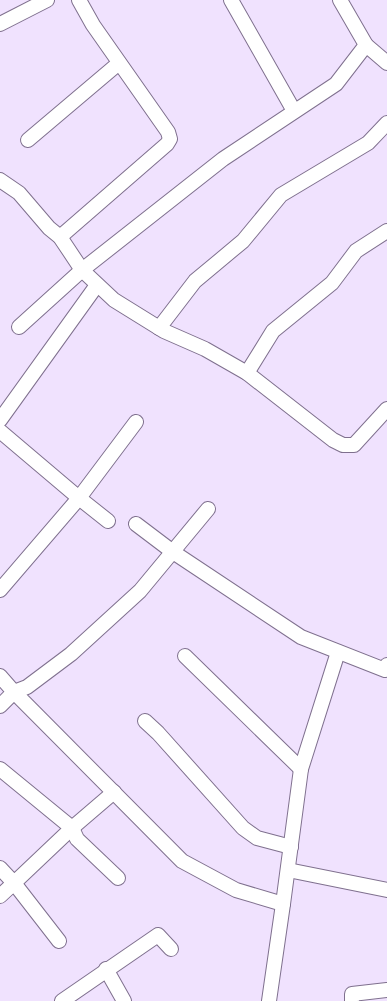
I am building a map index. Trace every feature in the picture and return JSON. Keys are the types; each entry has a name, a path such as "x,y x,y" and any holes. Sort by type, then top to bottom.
{"street":[{"path":"0,24 47,0"},
{"path":"60,237 167,144 170,139 168,132 93,25 79,0"},
{"path":"231,0 294,111"},
{"path":"340,0 366,45 387,63"},
{"path":"19,327 82,270 223,159 336,84 366,45"},
{"path":"28,140 119,63"},
{"path":"159,328 195,282 243,241 281,195 368,143 387,123"},
{"path":"0,180 19,193 49,228 60,237 82,270 114,300 159,328 205,349 247,373 333,440 343,445 354,445 385,414"},
{"path":"247,373 273,331 332,283 356,252 387,231"},
{"path":"0,420 98,285"},
{"path":"0,590 79,498 136,422"},
{"path":"0,430 108,522"},
{"path":"0,706 14,692 27,687 71,654 140,591 208,509"},
{"path":"136,524 173,552 301,638 385,670 387,665"},
{"path":"269,1001 301,769 338,652"},
{"path":"185,656 301,769"},
{"path":"0,676 182,861 236,890 283,904"},
{"path":"145,722 158,733 243,828 257,838 291,846"},
{"path":"0,769 72,828 77,839 118,878"},
{"path":"0,896 72,828 114,792"},
{"path":"0,868 59,941"},
{"path":"288,870 387,890"},
{"path":"62,1001 158,935 171,949"},
{"path":"106,970 124,1001"},
{"path":"352,1001 352,994 387,990"}]}
